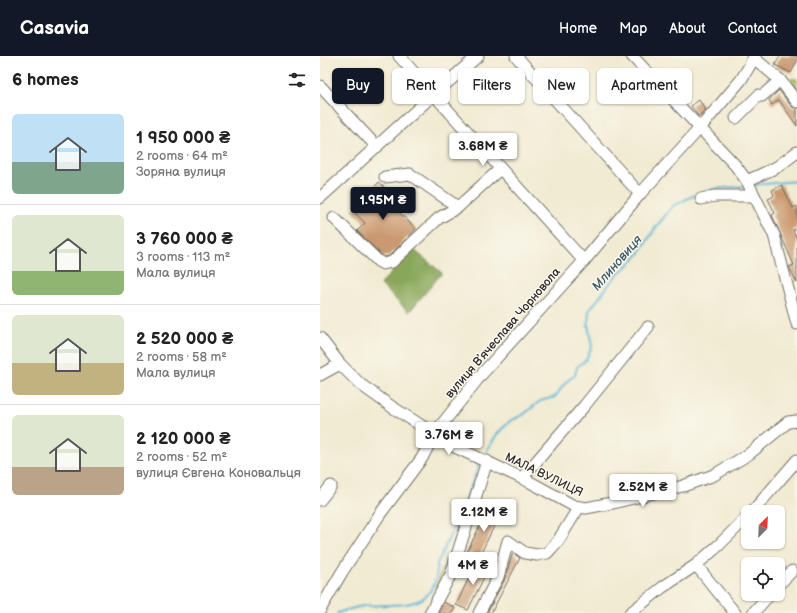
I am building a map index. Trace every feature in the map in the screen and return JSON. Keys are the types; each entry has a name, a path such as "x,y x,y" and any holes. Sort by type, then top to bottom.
{"street":[{"path":"399,56 409,68"},
{"path":"450,80 478,56"},
{"path":"516,56 640,194"},
{"path":"632,56 735,165 747,181 774,235 797,324"},
{"path":"755,57 780,80 797,102"},
{"name":"вулиця Вʼячеслава Чорновола","path":"320,610 342,572 376,520 422,458 435,433 481,375 584,261 640,194 741,80 755,57"},
{"path":"736,118 759,95 762,96 780,80"},
{"path":"320,86 376,146"},
{"path":"320,198 423,104"},
{"path":"441,104 584,261"},
{"path":"747,181 776,167 797,152"},
{"path":"334,218 378,261 383,264 392,262 439,218 458,207 500,169"},
{"path":"385,177 410,174 458,207"},
{"path":"700,199 715,196 754,195"},
{"path":"522,478 585,405 648,327"},
{"name":"МАЛА ВУЛИЦЯ","path":"320,338 340,364 360,384 392,407 455,447 522,478 579,508 617,502 675,488 714,475 749,454 788,422 797,421"},
{"path":"320,375 340,364"},
{"path":"758,505 797,460"},
{"path":"430,613 451,574 487,462"},
{"path":"320,500 332,486"},
{"path":"479,613 498,577 508,541 525,553 537,555 547,553 558,541 579,508"},
{"path":"630,613 696,565 720,545 741,523"},
{"path":"696,565 735,613"},
{"path":"785,578 792,571"},
{"path":"753,613 764,601"}],"green space":[{"path":"791,79 797,79 797,93 790,83"},
{"path":"414,250 442,273 409,312 380,284"},
{"path":"442,568 448,571 439,589 436,587"}],"building":[{"path":"780,56 797,56 797,61 791,73 775,65"},
{"path":"779,90 791,106 797,109 797,126 779,100 772,105 769,100"},
{"path":"699,100 706,110 698,116 691,106"},
{"path":"379,182 401,203 396,209 416,229 389,256 384,257 357,231 365,223 352,210"},
{"path":"782,185 793,208 797,206 797,228 793,230 797,239 797,283 789,267 794,265 772,215 775,213 768,199 774,196 772,190"},
{"path":"488,509 500,514 479,557 467,552"},
{"path":"513,553 520,558 491,613 487,613 504,580"},
{"path":"477,561 489,567 468,610 456,605"},
{"path":"444,602 455,608 452,613 438,613"}],"waterway":[{"name":"Млиновиця","path":"752,185 797,181"},
{"name":"Млиновиця","path":"483,457 497,434 510,421 523,415 540,401 555,397 566,382 575,375 577,367 586,360 592,346 588,325 589,311 617,274 639,254 656,227 673,206 693,196 714,189 746,186"},
{"name":"Млиновиця","path":"337,613 364,606 414,602 423,598 431,591 435,580 437,564 461,512 480,462"}]}
